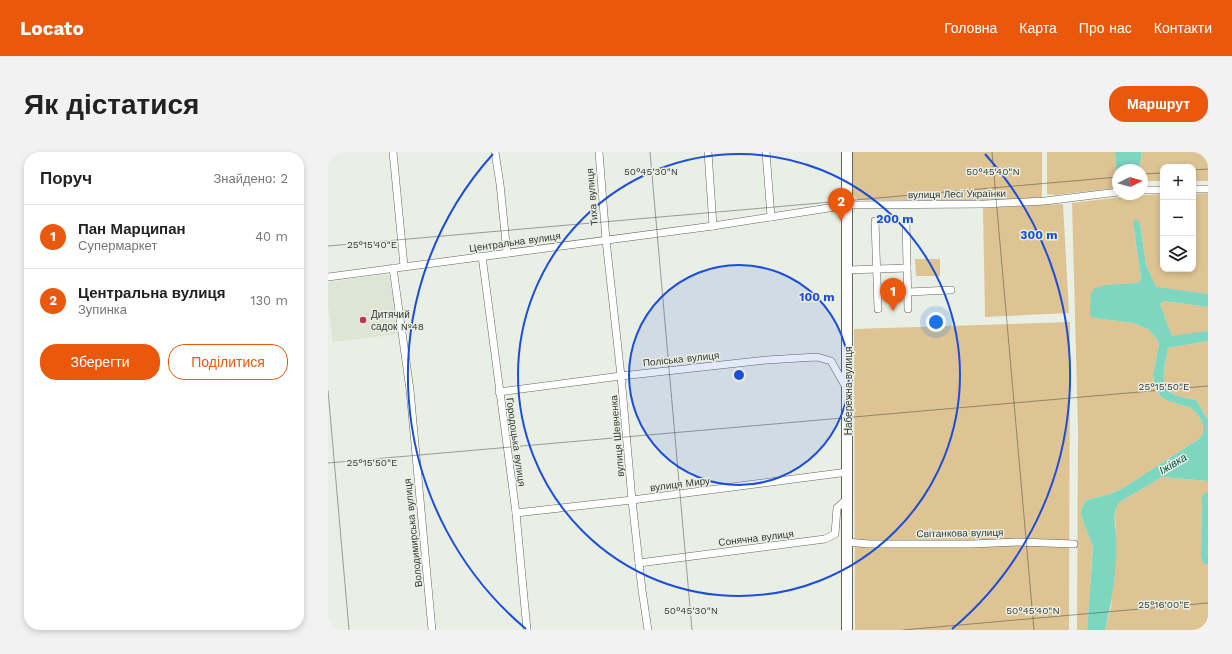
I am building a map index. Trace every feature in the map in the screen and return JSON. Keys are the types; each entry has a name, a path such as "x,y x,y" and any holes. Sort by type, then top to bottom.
{"street":[{"path":"393,152 404,266"},
{"path":"495,152 500,184 506,254"},
{"name":"Тиха вулиця","path":"599,152 606,240"},
{"path":"708,152 713,226"},
{"path":"766,152 770,217"},
{"name":"Набережна вулиця","path":"847,152 848,630"},
{"path":"1196,189 1208,189"},
{"path":"1148,190 1160,190"},
{"name":"вулиця Лесі Українки","path":"848,205 985,204 1066,199 1112,193"},
{"name":"Центральна вулиця","path":"328,277 713,226 848,205"},
{"path":"875,221 878,309"},
{"path":"906,221 908,309"},
{"name":"вулиця Шевченка","path":"606,240 621,376 632,500 648,630"},
{"name":"Городоцька вулиця","path":"482,256 516,513 526,630"},
{"name":"Володимирська вулиця","path":"393,268 410,390 432,630"},
{"path":"848,270 907,268"},
{"path":"908,292 951,290"},
{"name":"Поліська вулиця","path":"499,392 621,376 766,360 818,357 831,361 848,391"},
{"name":"вулиця Миру","path":"516,513 632,500 848,472"},
{"name":"Сонячна вулиця","path":"639,563 825,539 835,534 837,508 848,498"},
{"name":"Світанкова вулиця","path":"848,542 869,544 972,544 1018,542 1074,544"}],"shaded area":[{"path":"853,152 1042,152 1042,198 985,200 858,200 853,194"},
{"path":"1047,152 1115,152 1116,164 1112,164 1112,189 1055,195 1047,194"},
{"path":"1142,152 1208,152 1208,181 1196,181 1196,164 1160,164 1160,181 1148,182 1148,164 1140,164"},
{"path":"1208,193 1208,294 1156,288 1146,265 1140,223 1134,231 1141,278 1139,284 1132,284 1095,318 1133,323 1148,329 1157,339 1159,344 1153,375 1155,386 1160,396 1166,400 1191,408 1199,416 1203,425 1203,434 1199,439 1123,488 1110,494 1087,500 1082,507 1081,513 1083,521 1093,547 1087,630 1077,630 1078,429 1072,203 1112,198 1112,200 1148,200 1148,195 1160,194 1160,272 1196,272 1196,194"},
{"path":"1063,204 1069,313 985,317 983,208"},
{"path":"915,259 940,259 940,276 916,276"},
{"name":"Дитячий садок №48","path":"389,274 399,334 333,342 328,306 328,282"},
{"path":"1164,301 1208,307 1208,331 1172,337 1160,304"},
{"path":"1070,322 1069,630 855,630 854,329"},
{"path":"1208,341 1208,420 1196,400 1171,393 1167,390 1164,372 1168,348"},
{"path":"1162,477 1208,481 1208,493 1204,493 1202,496 1201,557 1203,563 1208,564 1208,630 1105,630 1111,607 1116,537 1116,507 1120,502"}],"water":[{"path":"1115,152 1142,152 1140,164 1116,164"},
{"name":"Іжівка","path":"1136,219 1140,223 1146,265 1156,287 1208,294 1208,307 1164,301 1160,304 1172,336 1208,331 1208,341 1168,348 1164,379 1167,390 1171,393 1196,400 1208,420 1208,481 1162,477 1120,502 1115,513 1115,571 1105,630 1087,630 1093,547 1083,521 1081,513 1082,507 1087,500 1110,494 1123,488 1199,439 1203,434 1203,425 1199,416 1191,408 1166,400 1160,396 1155,385 1153,375 1159,344 1157,339 1148,329 1133,323 1090,316 1091,293 1095,288 1107,285 1139,283 1141,278 1133,223"},
{"path":"1204,493 1208,493 1208,564 1203,564 1201,557 1202,496"}],"place":[{"name":"Центральна вулиця","path":"841,221"},
{"name":"Пан Марципан","path":"893,311"},
{"name":"Дитячий садок №48","path":"363,320"}]}
